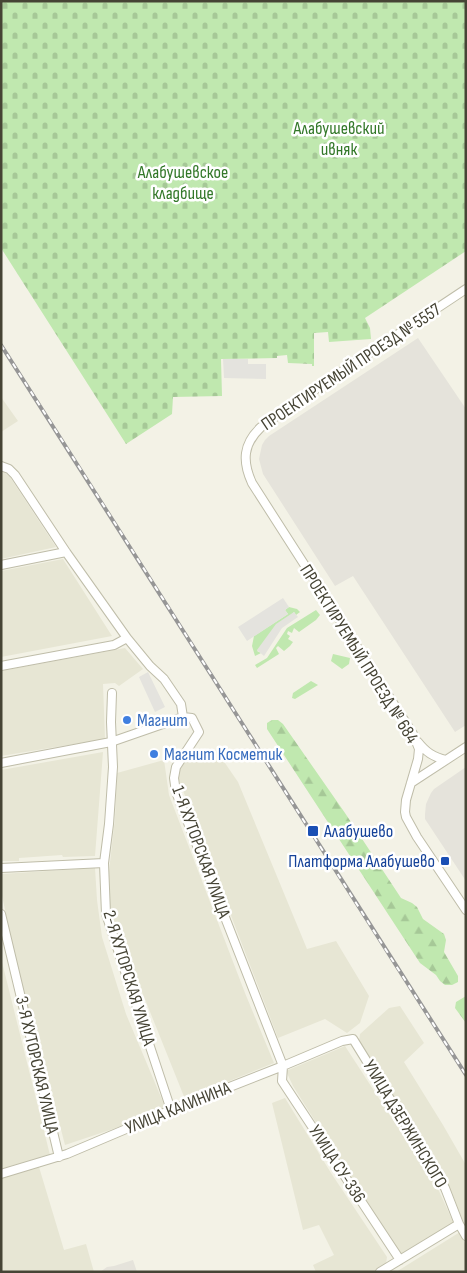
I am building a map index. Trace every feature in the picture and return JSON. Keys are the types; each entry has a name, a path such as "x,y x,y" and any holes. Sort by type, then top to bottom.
{"street":[{"name":"ПРОЕКТИРУЕМЫЙ ПРОЕЗД № 5557","path":"246,452 248,442 253,434 275,416 466,289"},
{"name":"ПРОЕКТИРУЕМЫЙ ПРОЕЗД № 684","path":"246,452 246,468 252,483 418,743 418,759 405,806 406,816 422,845 466,910"},
{"name":"1-Я ХУТОРСКАЯ УЛИЦА","path":"1,466 9,469 15,475 66,552 127,638 150,666 164,679 182,704 183,717 192,718 199,732 176,767 174,778 176,792 283,1066"},
{"path":"1,565 66,552"},
{"path":"1,666 114,645 127,638"},
{"name":"2-Я ХУТОРСКАЯ УЛИЦА","path":"112,693 112,767 109,824 104,863 106,914 171,1110"},
{"path":"1,763 111,742 183,717"},
{"path":"413,734 427,752 446,760"},
{"path":"411,783 466,747"},
{"path":"1,868 104,863"},
{"name":"3-Я ХУТОРСКАЯ УЛИЦА","path":"1,914 59,1157"},
{"name":"УЛИЦА КАЛИНИНА","path":"1,1174 59,1157 342,1041 354,1039"},
{"name":"УЛИЦА ДЗЕРЖИНСКОГО","path":"354,1039 445,1188 459,1224 466,1236"},
{"name":"УЛИЦА СУ-336","path":"283,1066 282,1081 400,1260"},
{"path":"380,1272 459,1224"}],"shaded area":[{"path":"418,338 466,409 466,725 455,732 353,576 335,586 263,474 259,459 262,445 269,436"},
{"path":"223,359 248,359 248,364 266,364 266,379 224,378"},
{"path":"1,397 18,421 1,432"},
{"path":"1,470 10,477 56,547 1,559"},
{"path":"63,559 112,636 1,657 1,571"},
{"path":"283,598 289,607 285,610 288,614 247,641 238,627"},
{"path":"294,612 298,617 282,628 264,656 257,650 276,624"},
{"path":"125,648 143,669 119,686 115,683 103,684 105,739 1,756 1,671"},
{"path":"148,672 165,707 155,712 139,677"},
{"path":"203,750 216,750 238,782 307,949 336,941 369,996 360,1023 347,1033 325,1019 278,1038 179,780 179,770 185,760"},
{"path":"103,752 95,856 63,857 62,855 19,858 19,861 1,861 1,770"},
{"path":"164,760 169,795 274,1063 185,1099 110,912 108,890 117,773"},
{"path":"466,767 466,881 425,819 425,814 426,804 434,789"},
{"path":"95,868 102,937 126,1014 166,1109 65,1145 19,975 1,891 1,874"},
{"path":"1,958 50,1155 1,1169"},
{"path":"400,1006 424,1043 404,1062 466,1165 466,1229 452,1193 359,1041 360,1034 389,1008"},
{"path":"345,1046 439,1191 454,1224 400,1256 293,1086 286,1071"},
{"path":"285,1098 331,1173 387,1257 386,1264 374,1272 316,1272 313,1265 334,1255 319,1225 303,1230 272,1103"},
{"path":"39,1167 64,1250 86,1244 94,1272 1,1272 1,1178"},
{"path":"460,1232 466,1246 466,1272 396,1272"},
{"path":"133,1260 137,1272 100,1272 107,1267"}],"green space":[{"name":"Алабушевское кладбище","path":"1,1 466,1 466,251 365,318 370,328 371,339 329,342 328,332 314,333 314,366 312,364 288,363 287,355 277,356 277,358 221,359 222,396 173,397 172,414 126,444 1,248"},
{"path":"289,607 300,612 296,615 294,612 257,651 261,653 255,656 252,646 254,636 288,614 285,610"},
{"path":"316,610 320,615 316,620 299,632 294,628 292,633 288,631 287,634 290,636 288,639 293,642 290,646 284,651 278,646 276,648 279,654 257,668 255,665 267,658 287,628"},
{"path":"333,654 350,658 349,664 342,669 331,661"},
{"path":"311,681 318,685 295,699 292,698 293,693"},
{"path":"272,720 278,720 283,724 401,898 417,907 423,919 444,934 446,940 444,952 458,976 458,982 452,985 445,985 436,975 420,963 267,729 267,723"},
{"path":"466,996 466,1023 455,1008 456,1002"}],"railway":[{"path":"1,345 466,1075"}],"place":[{"name":"Магнит","path":"127,720"},
{"name":"Магнит Косметик","path":"154,754"},
{"name":"Алабушево","path":"313,831"},
{"name":"Платформа Алабушево","path":"445,861"}],"park label":[{"name":"Алабушевский ивняк","path":"339,138"}]}
